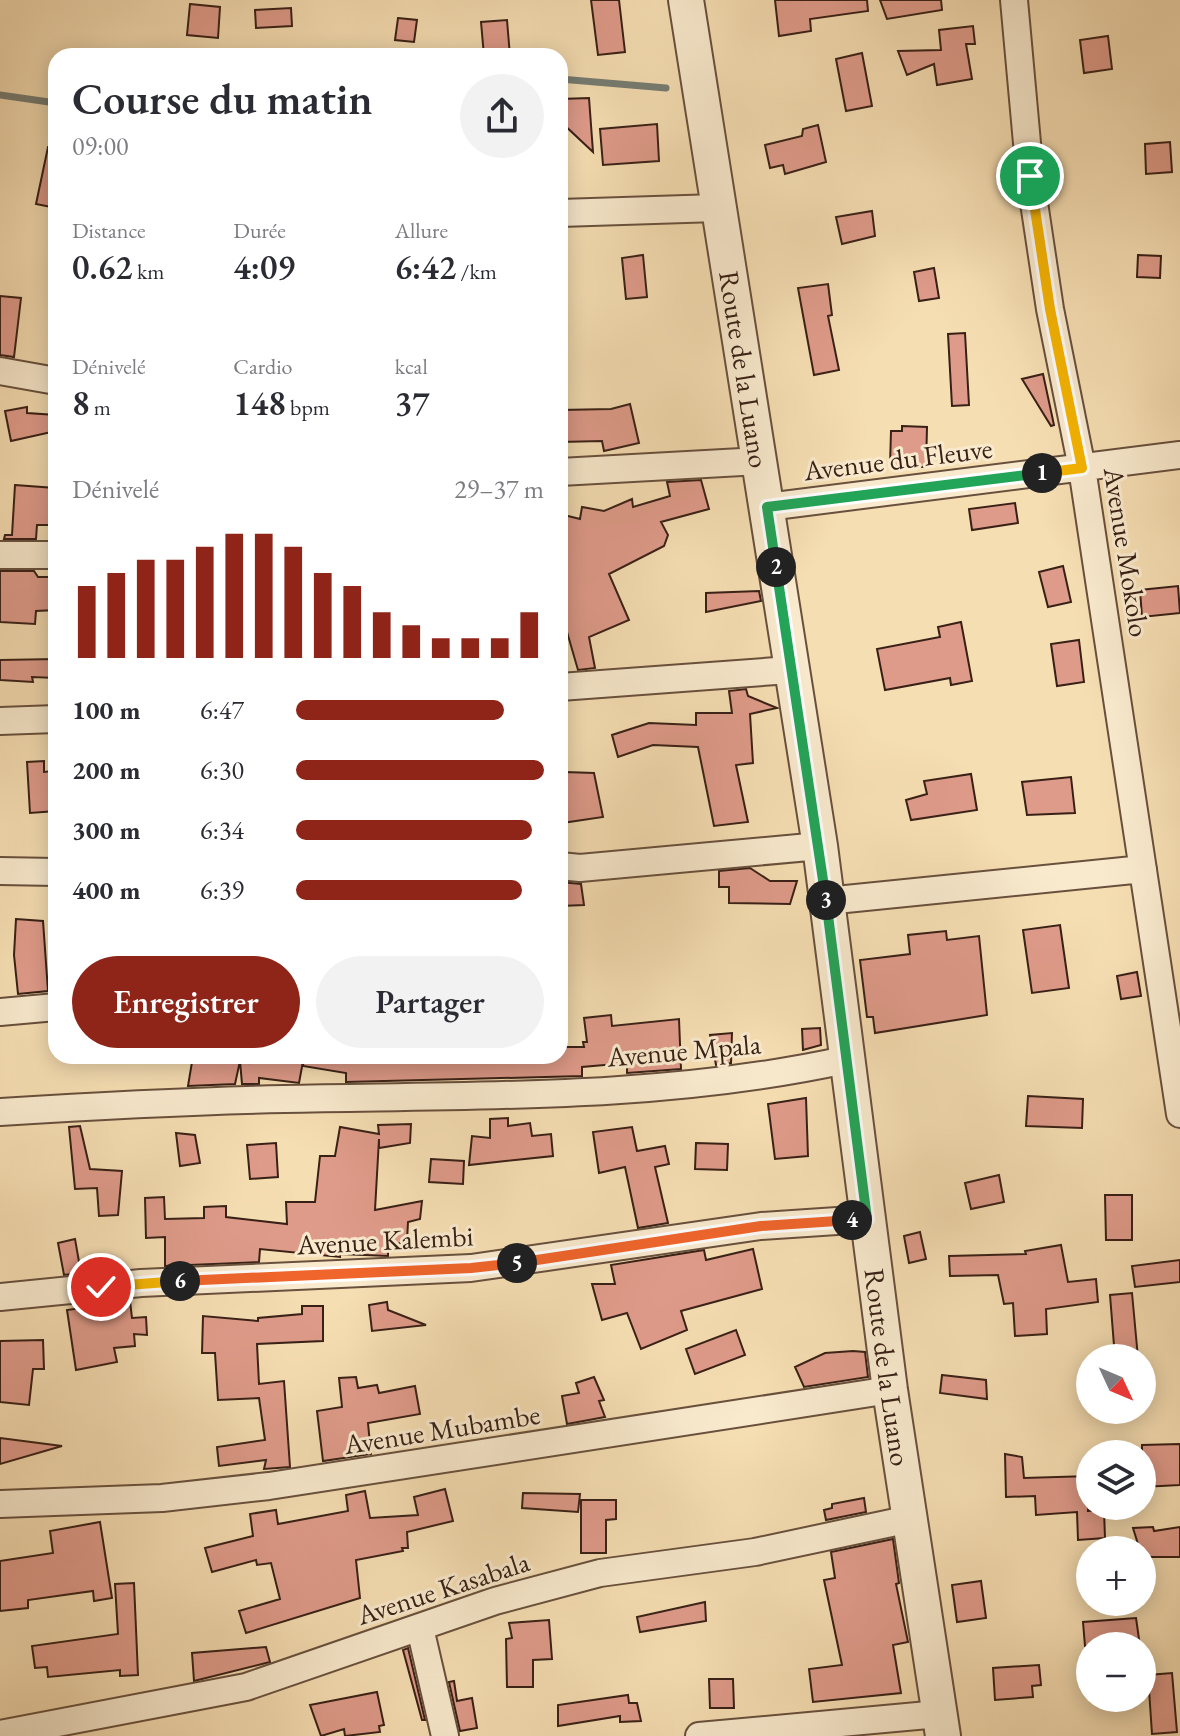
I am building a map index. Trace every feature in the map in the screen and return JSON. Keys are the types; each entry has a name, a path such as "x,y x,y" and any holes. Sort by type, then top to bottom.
{"street":[{"name":"Route de la Luano","path":"686,0 820,846 845,1060 890,1390 941,1725"},
{"name":"Avenue Mokolo","path":"1014,0 1030,176 1050,309 1082,468 1180,1114"},
{"path":"568,213 717,208"},
{"path":"0,371 48,380"},
{"name":"Avenue du Fleuve","path":"767,507 1180,455"},
{"path":"568,472 760,461"},
{"path":"0,555 48,555"},
{"path":"568,686 790,670"},
{"path":"0,721 48,719"},
{"path":"568,867 820,846"},
{"path":"826,901 1143,869"},
{"path":"0,871 48,872"},
{"path":"0,1012 48,1008"},
{"name":"Avenue Mpala","path":"0,1112 158,1103 624,1089 738,1079 845,1060"},
{"name":"Avenue Kalembi","path":"0,1297 141,1283 471,1268 761,1226 867,1219"},
{"name":"Avenue Mubambe","path":"0,1504 162,1498 269,1486 890,1390"},
{"name":"Avenue Kasabala","path":"0,1734 246,1687 495,1601 600,1573 755,1552 910,1519"},
{"path":"420,1628 445,1736"},
{"path":"699,1736 941,1725"}],"building":[{"path":"591,0 619,0 625,52 598,55"},
{"path":"775,0 867,0 868,11 810,19 811,31 779,36"},
{"path":"880,0 941,0 942,10 887,19"},
{"path":"190,4 220,7 218,38 187,35"},
{"path":"291,8 292,26 256,28 255,10"},
{"path":"398,18 417,20 414,42 395,40"},
{"path":"507,20 509,48 483,48 481,22"},
{"path":"973,26 975,44 966,44 972,79 937,85 934,64 907,75 898,51 941,50 939,30"},
{"path":"1108,36 1112,69 1084,73 1080,40"},
{"path":"862,53 872,106 846,111 836,59"},
{"path":"589,98 593,152 568,129 568,99"},
{"path":"657,124 659,161 603,165 600,129"},
{"path":"818,125 826,162 785,174 783,165 770,168 765,145 802,136 803,129"},
{"path":"1170,142 1172,172 1146,174 1145,144"},
{"path":"48,147 48,206 36,204"},
{"path":"872,211 875,236 842,244 836,217"},
{"path":"643,255 647,297 626,299 622,258"},
{"path":"1138,255 1161,256 1160,278 1137,277"},
{"path":"934,268 939,298 919,301 914,272"},
{"path":"828,284 832,315 828,316 839,370 814,375 798,288"},
{"path":"0,296 21,298 14,357 0,355"},
{"path":"965,333 969,405 952,406 948,334"},
{"path":"1043,374 1054,425 1051,426 1022,379"},
{"path":"630,404 639,443 604,451 602,441 568,442 568,410 611,409"},
{"path":"27,407 27,413 48,414 48,433 11,441 5,411"},
{"path":"902,426 927,427 926,467 890,466 891,431 902,431"},
{"path":"701,480 709,509 661,522 668,535 664,546 609,574 629,620 589,637 595,668 578,670 568,635 568,516 580,519 582,507 604,511 632,499 633,507 670,496 667,482"},
{"path":"15,485 48,487 48,525 37,525 36,539 4,539 5,535 12,535"},
{"path":"1015,503 1018,523 972,530 969,509"},
{"path":"1063,566 1071,602 1048,607 1039,572"},
{"path":"0,571 34,571 38,577 48,577 48,610 36,611 35,624 0,622"},
{"path":"1178,586 1180,613 1142,617 1140,590"},
{"path":"759,591 761,601 706,612 706,593"},
{"path":"961,622 972,681 951,685 950,678 885,690 877,649 940,637 938,627"},
{"path":"1079,640 1084,682 1057,686 1051,644"},
{"path":"48,659 48,678 32,677 33,682 0,680 0,660"},
{"path":"746,689 748,696 777,708 750,714 753,763 736,765 748,822 714,826 698,747 653,745 618,757 612,735 649,723 696,725 696,713 732,713 729,691"},
{"path":"44,761 44,772 48,772 48,812 30,813 27,762"},
{"path":"568,772 594,773 603,817 568,822"},
{"path":"971,774 977,810 911,820 906,800 927,794 924,781"},
{"path":"1071,777 1075,813 1027,815 1022,782"},
{"path":"750,868 770,881 797,881 790,904 729,903 729,887 719,887 719,871"},
{"path":"568,883 581,884 584,905 568,906"},
{"path":"16,919 43,921 48,991 18,994 14,955"},
{"path":"1060,925 1069,988 1032,993 1023,930"},
{"path":"946,931 947,940 979,936 987,1015 875,1033 873,1017 867,1017 860,960 910,954 908,935"},
{"path":"1137,972 1141,996 1121,999 1117,976"},
{"path":"611,1015 612,1026 679,1019 681,1069 627,1073 627,1063 582,1067 582,1076 346,1082 346,1073 303,1066 568,1064 568,1047 584,1047 583,1042 587,1042 584,1018"},
{"path":"820,1028 821,1045 803,1050 802,1029"},
{"path":"732,1033 731,1063 716,1065 710,1035"},
{"path":"192,1064 239,1064 235,1084 188,1086"},
{"path":"240,1064 303,1064 299,1083 259,1078 259,1084 242,1084"},
{"path":"1028,1096 1083,1099 1082,1128 1026,1126"},
{"path":"806,1098 808,1156 775,1159 768,1104"},
{"path":"508,1118 508,1126 530,1123 532,1136 551,1134 553,1156 469,1165 472,1136 490,1138 490,1119"},
{"path":"411,1124 410,1143 379,1148 379,1139 375,1210 422,1201 420,1219 408,1222 407,1241 388,1247 388,1256 340,1254 340,1257 260,1249 259,1262 165,1266 165,1237 146,1238 145,1198 164,1197 165,1219 204,1218 204,1207 226,1206 226,1217 287,1224 286,1202 315,1202 320,1156 335,1156 340,1127 379,1134 378,1125"},
{"path":"80,1126 90,1169 122,1171 118,1215 99,1216 97,1188 75,1189 69,1127"},
{"path":"632,1127 637,1151 665,1146 669,1164 655,1167 668,1223 638,1228 625,1167 599,1173 593,1132"},
{"path":"176,1133 195,1135 200,1163 180,1166"},
{"path":"276,1143 278,1177 250,1179 247,1145"},
{"path":"696,1143 728,1144 727,1170 695,1169"},
{"path":"431,1159 464,1161 463,1184 429,1182"},
{"path":"999,1175 1004,1202 971,1209 965,1183"},
{"path":"1105,1195 1132,1195 1132,1240 1106,1240"},
{"path":"920,1232 926,1259 909,1263 904,1236"},
{"path":"75,1239 81,1273 64,1275 58,1243"},
{"path":"1061,1245 1068,1282 1096,1279 1098,1302 1046,1309 1047,1334 1015,1336 1013,1303 1004,1304 998,1275 950,1276 949,1256 1026,1254 1025,1251"},
{"path":"753,1249 762,1289 681,1311 687,1330 641,1349 627,1313 602,1320 592,1284 615,1284 611,1265 704,1250 706,1260"},
{"path":"1180,1260 1180,1282 1135,1287 1132,1266"},
{"path":"1132,1293 1137,1344 1114,1344 1110,1295"},
{"path":"130,1301 132,1318 146,1317 147,1335 134,1334 135,1346 114,1348 117,1362 76,1370 67,1310"},
{"path":"387,1302 388,1310 426,1325 372,1331 369,1305"},
{"path":"302,1306 323,1306 323,1341 257,1344 259,1384 284,1381 290,1467 264,1469 266,1460 219,1466 217,1447 265,1440 259,1398 218,1400 215,1353 202,1353 203,1316 258,1321 258,1318 302,1314"},
{"path":"736,1330 745,1355 695,1374 686,1349"},
{"path":"43,1340 44,1369 33,1369 29,1405 0,1402 0,1341"},
{"path":"865,1352 868,1377 804,1387 795,1367 825,1353"},
{"path":"942,1375 986,1380 987,1399 940,1393"},
{"path":"356,1377 358,1388 377,1385 379,1393 415,1386 420,1414 368,1423 371,1454 323,1461 317,1411 342,1407 339,1378"},
{"path":"594,1377 604,1400 599,1401 605,1417 567,1424 562,1396 579,1393 576,1383"},
{"path":"0,1438 62,1446 0,1464"},
{"path":"1180,1444 1180,1485 1156,1486 1156,1445"},
{"path":"1005,1454 1022,1457 1024,1478 1076,1476 1076,1512 1036,1515 1035,1496 1006,1497"},
{"path":"445,1489 453,1521 407,1532 408,1548 402,1548 403,1551 356,1560 360,1598 246,1633 239,1611 280,1599 271,1563 257,1565 256,1560 212,1572 205,1548 253,1536 250,1514 276,1510 278,1524 348,1511 346,1495 365,1491 370,1518 418,1515 414,1497"},
{"path":"523,1493 580,1494 578,1512 522,1508"},
{"path":"864,1498 866,1512 826,1520 824,1510 832,1508 832,1504"},
{"path":"581,1500 616,1500 616,1519 606,1520 606,1553 581,1553"},
{"path":"1077,1520 1104,1520 1105,1536 1078,1536"},
{"path":"100,1522 112,1598 94,1601 93,1591 28,1600 28,1608 0,1611 0,1561 53,1553 50,1531"},
{"path":"1153,1527 1154,1531 1180,1527 1180,1557 1156,1557 1156,1536 1135,1536 1133,1528"},
{"path":"893,1539 899,1583 896,1584 908,1642 893,1645 901,1693 813,1702 809,1669 842,1665 824,1580 835,1578 831,1552"},
{"path":"981,1581 986,1618 957,1622 952,1585"},
{"path":"134,1583 138,1675 120,1676 120,1670 48,1677 47,1667 35,1668 32,1646 118,1634 115,1584"},
{"path":"705,1602 706,1621 640,1632 637,1617"},
{"path":"1136,1618 1138,1632 1084,1632 1083,1622"},
{"path":"549,1620 552,1659 533,1660 533,1687 507,1687 506,1639 512,1638 509,1623"},
{"path":"266,1647 270,1662 194,1681 192,1653"},
{"path":"408,1648 425,1720 422,1720 403,1650"},
{"path":"1039,1665 1041,1685 1032,1686 1033,1697 995,1700 993,1668"},
{"path":"1172,1673 1177,1732 1152,1734 1151,1712 1156,1712 1156,1674"},
{"path":"709,1679 733,1679 734,1708 710,1708"},
{"path":"454,1681 457,1701 472,1698 477,1728 460,1731 449,1682"},
{"path":"377,1692 384,1725 379,1726 380,1732 345,1736 344,1729 321,1736 310,1705"},
{"path":"628,1695 629,1703 637,1703 641,1721 620,1722 620,1716 558,1726 558,1705"}],"waterway":[{"path":"568,80 666,88"},
{"path":"0,95 48,102"}],"route":[{"path":"101,1287 471,1268 761,1226 867,1219 820,846 790,670 767,507 1082,468 1050,309 1030,176"}]}
